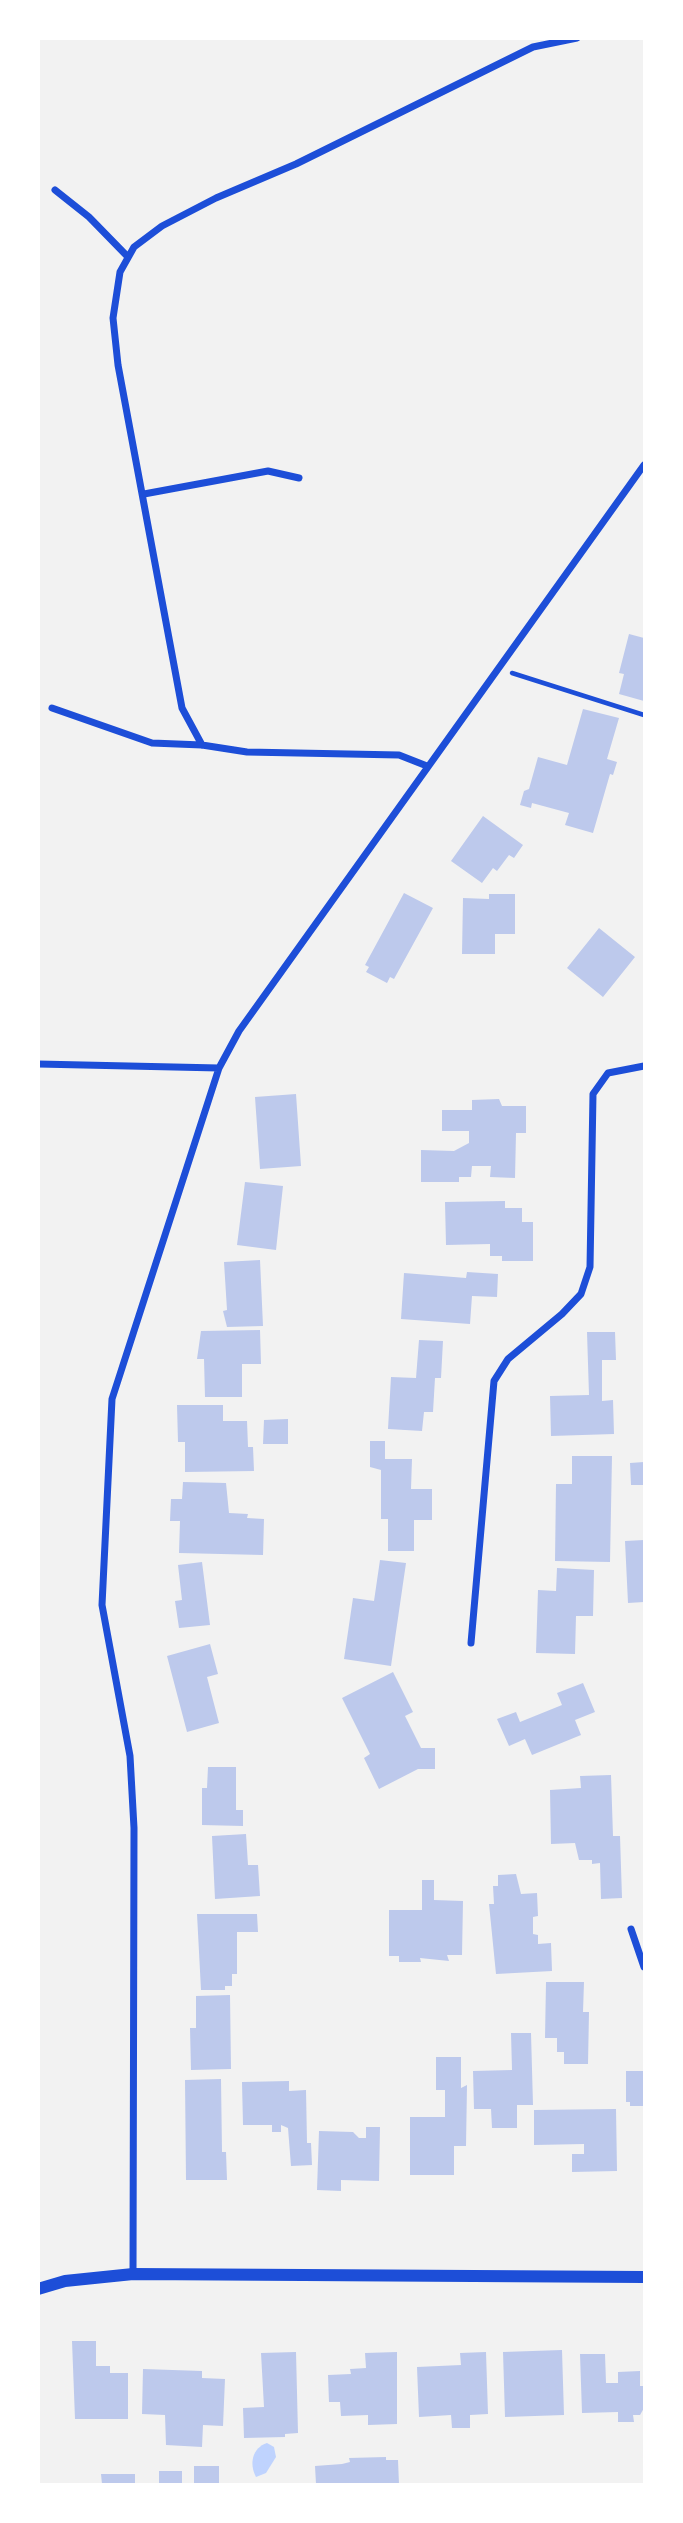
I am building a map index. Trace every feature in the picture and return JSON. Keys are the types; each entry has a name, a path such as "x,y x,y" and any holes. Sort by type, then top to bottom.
{"street":[{"path":"202,745 182,708 118,365 113,318 120,272 134,247 162,226 216,198 296,164 533,47 576,38"},
{"path":"55,190 89,217 128,257"},
{"path":"133,2274 133,1816 130,1756 102,1605 112,1399 219,1068 239,1031 645,465"},
{"path":"144,494 268,471 299,478"},
{"path":"52,708 152,743 202,745 247,752 399,755 428,766"},
{"path":"38,1064 219,1068"},
{"path":"471,1643 494,1381 508,1359 562,1314 581,1294 590,1267 593,1094 608,1073 633,1065 645,1066"},
{"path":"631,1929 645,1967"},
{"path":"38,2289 65,2281 133,2274 645,2277"}],"path":[{"path":"498,668 645,715"}],"water":[{"path":"267,2443 274,2447 276,2457 266,2473 256,2477 253,2457 262,2445"}],"building":[{"path":"629,634 644,638 644,701 619,694 624,674 619,673"},
{"path":"583,709 619,718 607,759 617,762 613,775 610,774 593,833 565,825 569,813 532,803 531,808 520,805 524,791 529,789 538,757 567,765"},
{"path":"483,816 523,845 514,858 509,855 497,871 493,868 482,883 451,861"},
{"path":"404,893 433,908 394,979 390,977 387,983 366,972 369,967 365,965"},
{"path":"489,894 515,894 515,934 495,934 495,954 462,954 463,898 489,899"},
{"path":"599,928 635,957 603,997 567,968"},
{"path":"296,1094 301,1166 260,1169 255,1097"},
{"path":"499,1099 502,1106 526,1106 526,1133 516,1133 515,1178 490,1177 491,1166 472,1166 471,1177 459,1177 459,1182 421,1182 421,1150 454,1151 469,1143 469,1131 442,1131 442,1110 472,1110 472,1100"},
{"path":"245,1182 283,1186 276,1250 237,1245"},
{"path":"505,1201 505,1208 522,1208 522,1222 533,1222 533,1261 502,1261 502,1256 490,1256 490,1244 446,1245 445,1202"},
{"path":"260,1260 263,1326 227,1327 223,1311 227,1310 224,1262"},
{"path":"467,1272 498,1274 497,1297 472,1296 470,1324 401,1319 404,1273 466,1278"},
{"path":"260,1330 261,1364 242,1364 242,1397 205,1397 204,1359 197,1359 201,1331"},
{"path":"587,1332 615,1332 616,1360 602,1360 602,1401 613,1400 614,1434 551,1436 550,1396 589,1395"},
{"path":"419,1340 443,1341 441,1378 435,1378 433,1412 424,1412 422,1431 388,1429 391,1377 416,1378"},
{"path":"177,1405 223,1405 223,1421 247,1421 248,1447 253,1447 254,1471 185,1472 185,1442 178,1442"},
{"path":"288,1419 288,1444 263,1444 264,1420"},
{"path":"370,1441 385,1441 385,1459 412,1459 411,1489 432,1489 432,1520 414,1520 414,1551 388,1551 388,1519 381,1519 381,1470 370,1467"},
{"path":"572,1456 612,1456 610,1562 555,1561 556,1484 572,1484"},
{"path":"644,1462 644,1485 631,1485 630,1463"},
{"path":"183,1482 226,1483 229,1513 248,1514 247,1518 264,1519 263,1555 179,1553 180,1521 170,1521 171,1499 182,1499"},
{"path":"644,1540 644,1602 628,1603 625,1541"},
{"path":"380,1560 406,1563 391,1666 344,1659 353,1598 374,1601"},
{"path":"202,1562 210,1625 179,1628 175,1601 182,1600 178,1565"},
{"path":"557,1568 594,1570 593,1616 576,1616 575,1654 536,1653 538,1590 556,1591"},
{"path":"210,1644 218,1674 207,1677 219,1723 187,1732 167,1656"},
{"path":"393,1672 413,1712 405,1716 421,1748 435,1748 435,1769 418,1769 379,1789 364,1758 370,1754 342,1698"},
{"path":"583,1683 595,1712 575,1720 581,1735 532,1755 525,1739 509,1746 497,1719 516,1712 520,1722 562,1705 557,1693"},
{"path":"208,1767 236,1767 236,1810 243,1810 243,1826 202,1825 202,1788 207,1788"},
{"path":"611,1775 613,1836 620,1836 622,1898 601,1899 600,1863 592,1864 592,1860 579,1860 575,1843 551,1844 550,1790 581,1788 580,1776"},
{"path":"246,1834 248,1865 258,1865 260,1896 215,1899 212,1836"},
{"path":"516,1874 521,1894 537,1893 538,1916 533,1917 533,1934 538,1935 538,1944 551,1943 552,1971 496,1974 489,1904 494,1904 493,1886 498,1886 498,1875"},
{"path":"422,1880 434,1880 434,1900 463,1901 462,1955 447,1955 449,1961 420,1958 421,1962 399,1962 399,1956 389,1956 389,1910 422,1910"},
{"path":"197,1914 257,1914 258,1932 237,1932 237,1974 232,1974 232,1986 225,1986 225,1990 201,1990"},
{"path":"546,1982 584,1982 583,2012 589,2012 588,2064 564,2064 564,2052 557,2052 557,2038 545,2038"},
{"path":"230,1995 231,2069 191,2070 190,2028 196,2028 196,1996"},
{"path":"511,2033 531,2033 533,2105 517,2105 517,2128 492,2128 491,2109 474,2109 473,2071 512,2070"},
{"path":"436,2057 461,2057 461,2088 467,2085 466,2146 454,2146 454,2175 410,2175 410,2117 445,2117 445,2090 436,2090"},
{"path":"626,2071 644,2071 644,2106 630,2106 630,2102 626,2102"},
{"path":"221,2079 222,2152 226,2152 227,2180 186,2180 185,2080"},
{"path":"289,2081 289,2091 306,2090 307,2143 311,2143 312,2165 291,2166 288,2128 281,2125 281,2132 272,2132 272,2125 243,2125 242,2082"},
{"path":"616,2109 617,2171 572,2172 572,2154 584,2154 584,2144 534,2145 534,2110"},
{"path":"366,2127 380,2127 379,2181 341,2180 341,2191 317,2190 319,2131 353,2132 359,2138 366,2138"},
{"path":"72,2341 96,2341 96,2366 110,2366 110,2373 128,2373 128,2419 75,2419"},
{"path":"562,2350 564,2415 505,2417 503,2352"},
{"path":"296,2352 298,2433 285,2434 285,2437 244,2438 243,2408 264,2407 261,2353"},
{"path":"397,2352 397,2424 368,2425 368,2415 341,2416 340,2402 329,2402 328,2375 351,2374 350,2369 366,2368 365,2353"},
{"path":"486,2352 488,2414 470,2415 470,2428 452,2428 451,2415 419,2417 417,2367 461,2365 460,2353"},
{"path":"580,2354 605,2354 606,2383 618,2383 618,2372 640,2371 640,2386 644,2386 644,2408 640,2415 633,2415 634,2422 618,2422 618,2412 582,2413"},
{"path":"143,2369 202,2371 202,2378 225,2379 223,2426 203,2425 202,2447 166,2445 165,2415 142,2414"},
{"path":"386,2457 386,2460 398,2460 399,2484 316,2484 315,2466 342,2464 350,2462 349,2458"},
{"path":"194,2466 219,2466 219,2484 194,2484"},
{"path":"159,2471 182,2471 182,2484 159,2484"},
{"path":"101,2474 135,2474 135,2484 102,2484"}]}
